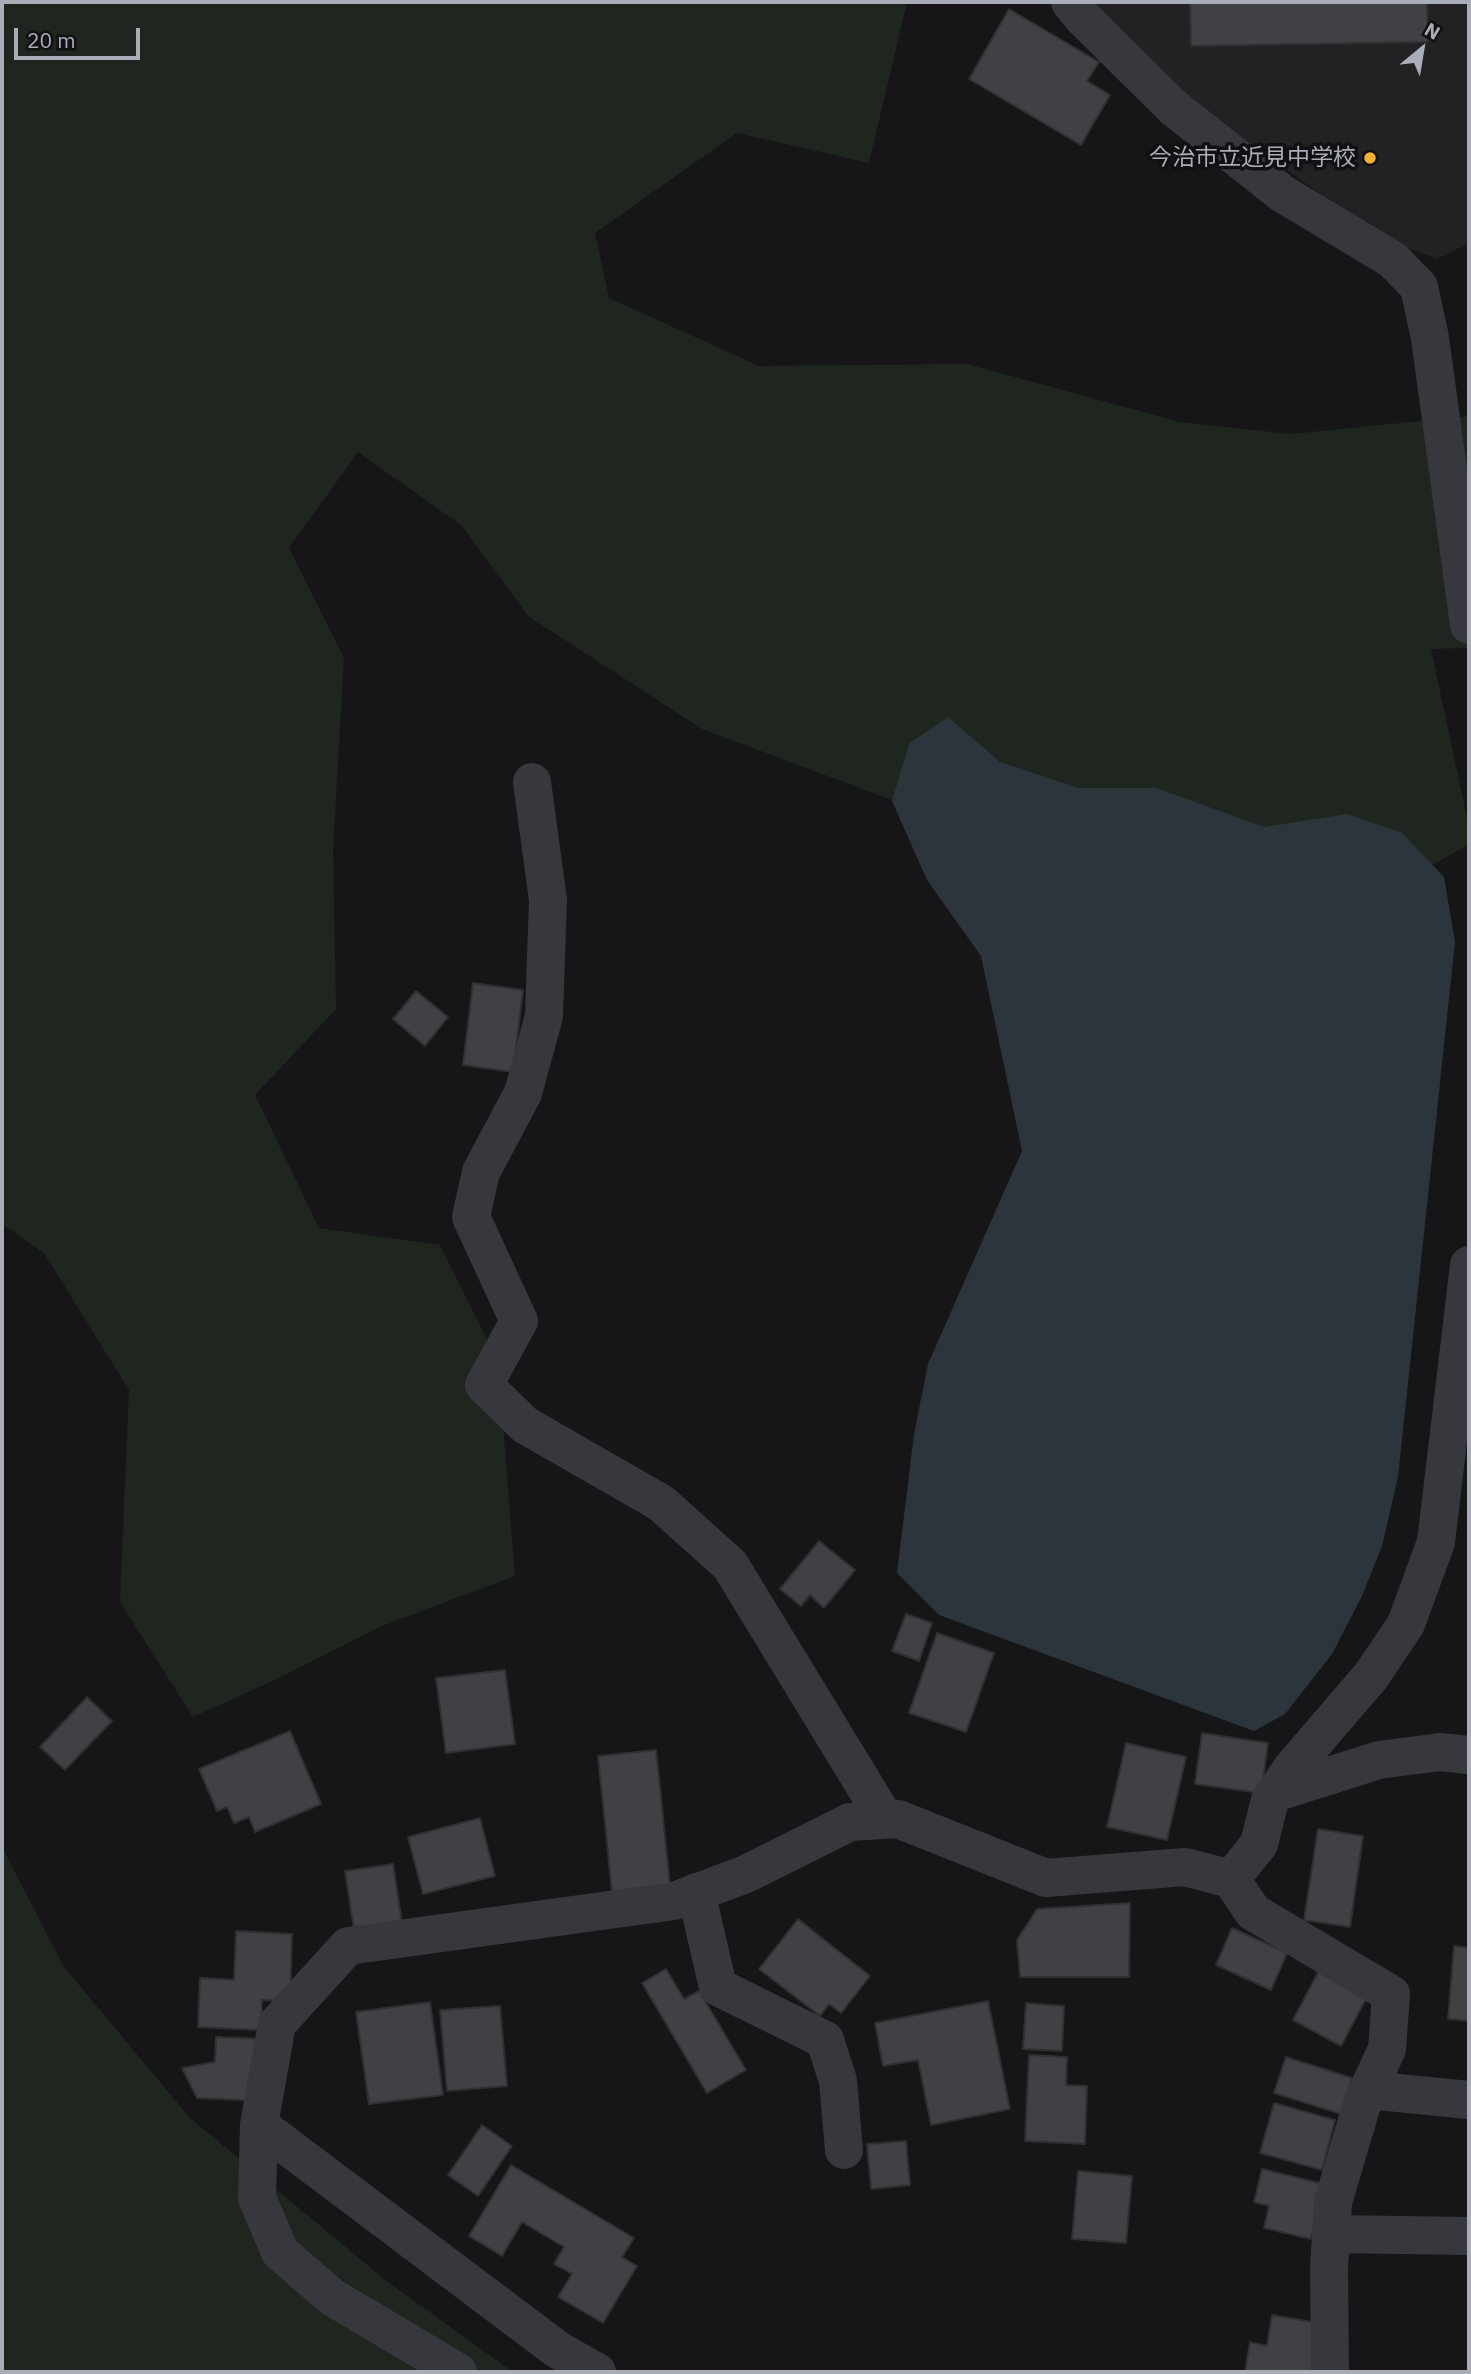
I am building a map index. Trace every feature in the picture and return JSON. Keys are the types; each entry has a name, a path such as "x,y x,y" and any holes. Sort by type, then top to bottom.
{"street":[{"path":"1070,2 1174,108 1283,194 1393,260 1419,287 1430,338 1469,625"},
{"path":"532,782 548,900 544,1016 523,1093 481,1172 471,1217 519,1321 484,1385 525,1425 661,1503 730,1565 885,1819"},
{"path":"1231,1879 1259,1844 1270,1800 1292,1768 1371,1676 1406,1624 1436,1542 1469,1265"},
{"path":"1275,1793 1380,1760 1440,1752 1469,1755"},
{"path":"458,2372 332,2297 281,2252 257,2198 259,2126 277,2024 348,1946 674,1901 746,1874 850,1822 885,1819 898,1819 1046,1878 1185,1867 1231,1879 1253,1912 1391,1994 1387,2049 1368,2090 1333,2202 1329,2269 1330,2372"},
{"path":"696,1892 718,1987 825,2040 838,2081 844,2150"},
{"path":"1368,2090 1469,2100"},
{"path":"259,2126 558,2350 597,2372"},
{"path":"1331,2234 1469,2236"}],"shaded area":[{"path":"2,2 907,2 869,163 737,133 595,233 609,298 759,366 967,364 1180,422 1291,434 1469,416 1469,648 1431,649 1469,827 1469,844 1393,888 948,821 702,729 528,616 462,526 358,452 289,548 344,658 333,850 336,1009 255,1095 319,1228 440,1245 498,1361 515,1576 382,1626 277,1679 193,1717 120,1602 129,1390 44,1253 2,1224"},
{"name":"今治市立近見中学校","path":"1094,2 1469,2 1469,243 1437,259 1380,237 1161,79"},
{"path":"948,717 1000,762 1078,788 1156,788 1264,827 1347,814 1402,833 1444,877 1455,942 1398,1477 1382,1546 1362,1596 1332,1654 1285,1714 1254,1731 939,1615 897,1573 914,1434 928,1364 1022,1151 981,956 927,880 892,801 909,744"},
{"path":"2,1847 64,1967 190,2118 388,2282 513,2372 2,2372"}],"building":[{"path":"1190,2 1427,2 1428,42 1191,46"},
{"path":"1009,9 1099,62 1087,81 1110,95 1081,145 969,79"},
{"path":"473,983 523,990 513,1072 463,1065"},
{"path":"416,991 448,1017 425,1046 393,1019"},
{"path":"819,1541 855,1570 824,1608 810,1595 801,1606 780,1589"},
{"path":"906,1614 932,1623 919,1661 892,1651"},
{"path":"937,1633 994,1653 966,1732 909,1713"},
{"path":"505,1670 515,1744 446,1753 436,1678"},
{"path":"87,1697 112,1721 65,1770 40,1747"},
{"path":"290,1731 321,1804 255,1832 249,1817 234,1823 227,1807 217,1811 199,1769"},
{"path":"1202,1733 1268,1743 1261,1793 1195,1784"},
{"path":"1126,1743 1186,1757 1167,1840 1107,1827"},
{"path":"656,1750 671,1895 613,1901 598,1756"},
{"path":"480,1818 495,1876 423,1894 408,1837"},
{"path":"1318,1829 1363,1836 1350,1927 1304,1920"},
{"path":"393,1864 403,1930 355,1937 345,1871"},
{"path":"1130,1903 1129,1977 1020,1977 1017,1940 1037,1909"},
{"path":"798,1919 870,1976 841,2013 829,2004 820,2016 759,1969"},
{"path":"1232,1928 1287,1953 1271,1990 1216,1965"},
{"path":"236,1931 292,1934 290,2001 262,2000 261,2030 198,2027 200,1978 234,1980"},
{"path":"1454,1946 1469,1948 1469,2021 1448,2019"},
{"path":"1321,1967 1369,1993 1341,2046 1293,2020"},
{"path":"666,1969 684,1999 699,1991 746,2070 707,2093 642,1983"},
{"path":"988,2001 1010,2109 931,2125 918,2060 883,2066 875,2023"},
{"path":"430,2002 443,2095 369,2104 356,2012"},
{"path":"1026,2003 1064,2006 1062,2051 1023,2049"},
{"path":"500,2006 507,2086 447,2091 440,2010"},
{"path":"216,2037 264,2039 261,2101 197,2098 182,2068 215,2062"},
{"path":"1029,2055 1067,2057 1066,2085 1087,2086 1085,2144 1025,2141"},
{"path":"1286,2057 1352,2078 1341,2114 1274,2093"},
{"path":"1274,2103 1335,2120 1322,2170 1260,2153"},
{"path":"482,2125 512,2146 478,2196 448,2175"},
{"path":"906,2141 910,2185 871,2189 867,2144"},
{"path":"511,2165 634,2238 622,2257 637,2266 603,2323 558,2297 572,2274 554,2264 564,2247 522,2222 502,2256 469,2236"},
{"path":"1262,2169 1323,2184 1311,2239 1264,2228 1269,2206 1254,2202"},
{"path":"1078,2171 1132,2176 1126,2243 1072,2239"},
{"path":"1272,2315 1319,2323 1311,2372 1245,2372 1250,2342 1267,2346"}],"place":[{"name":"今治市立近見中学校","path":"1370,158"}]}
